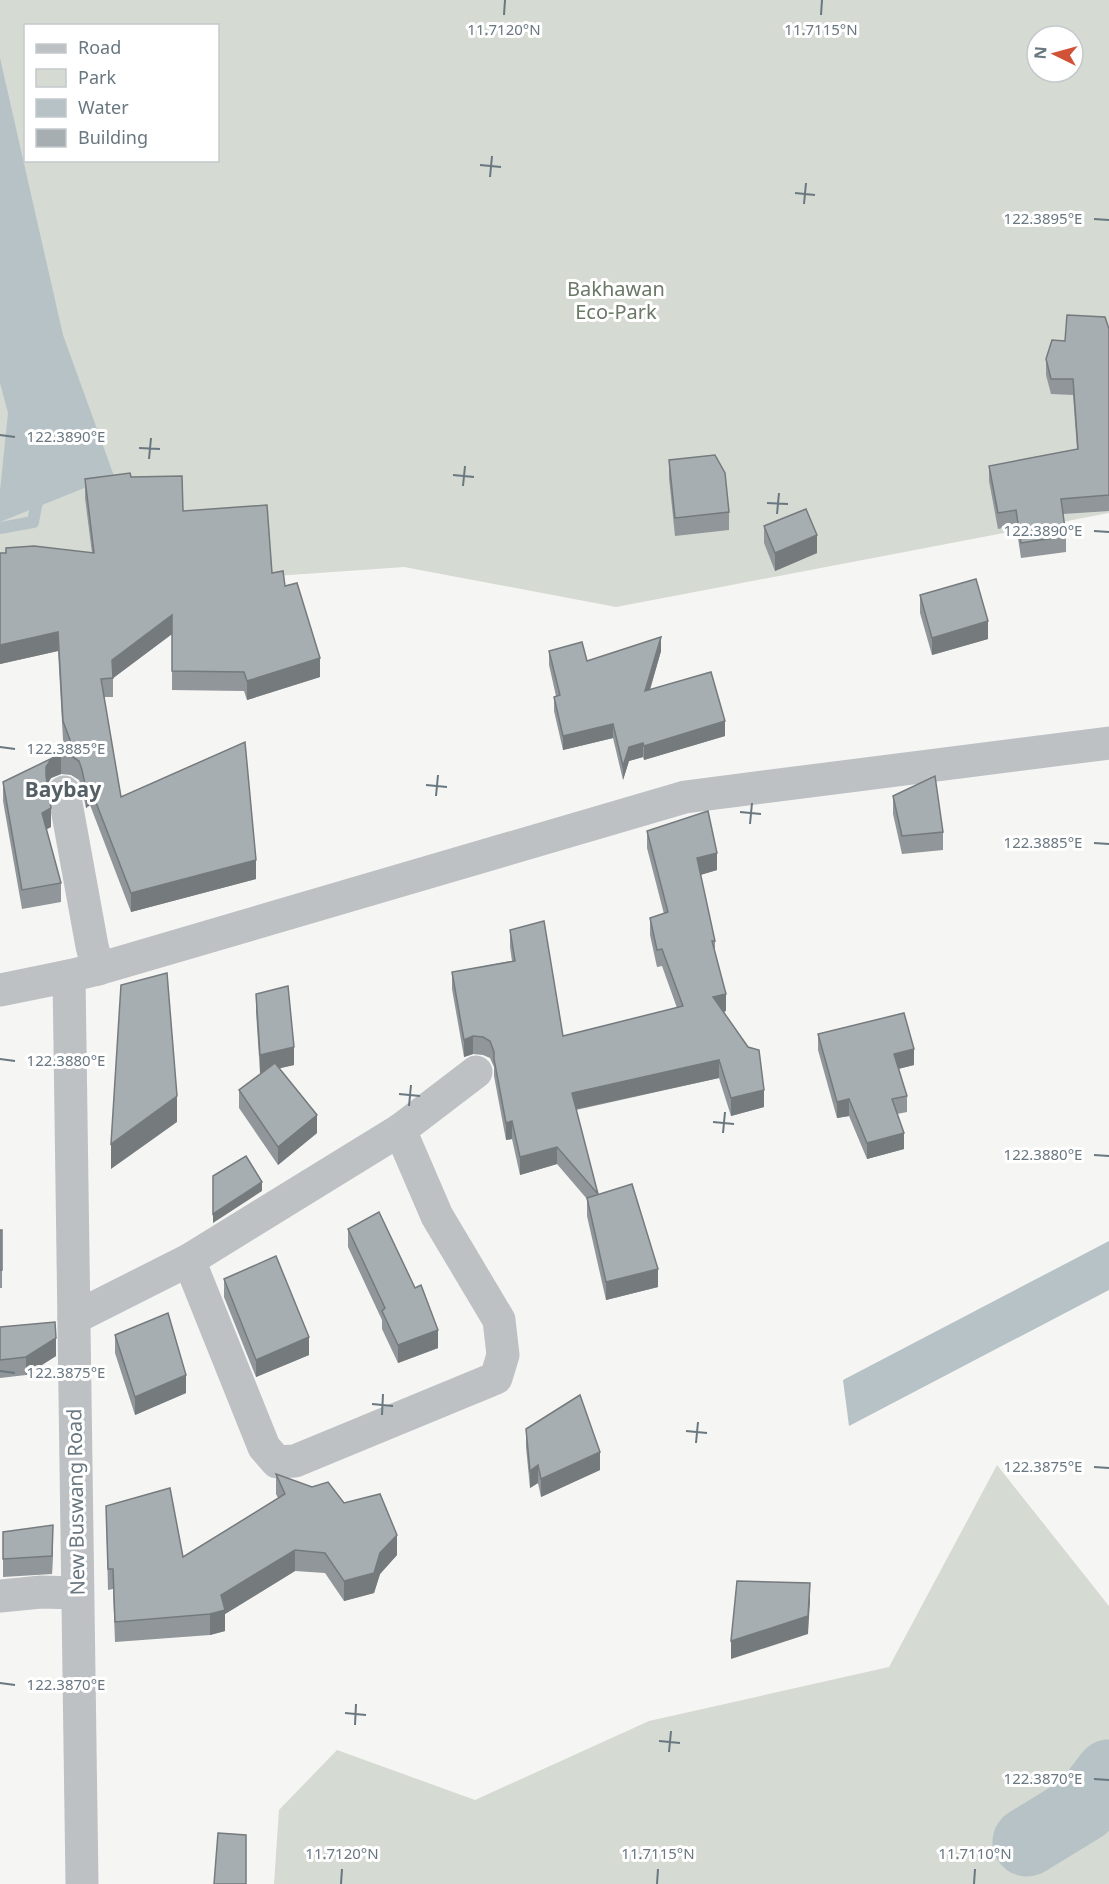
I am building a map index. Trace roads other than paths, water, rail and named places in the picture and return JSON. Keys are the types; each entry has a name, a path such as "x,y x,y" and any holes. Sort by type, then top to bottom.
{"street":[{"path":"0,990 83,972 685,797 1109,743"},
{"name":"New Buswang Road","path":"64,792 92,946 83,972 74,1318 82,1884"},
{"path":"74,1318 189,1260 400,1131 476,1072"},
{"path":"189,1260 264,1447 277,1462 295,1461 496,1378 503,1355 499,1320 437,1216 400,1131"},
{"path":"0,1596 41,1592 77,1593"}],"water":[{"path":"0,58 63,335 114,476 0,522 0,491 8,413 0,383"},
{"path":"1109,1241 1109,1290 849,1426 843,1380"}],"waterway":[{"path":"0,528 33,522 39,491"},
{"path":"1027,1842 1084,1807 1109,1774"}],"district":[{"name":"Baybay","path":"63,790"}],"park label":[{"name":"Bakhawan Eco-Park","path":"616,300"}]}
